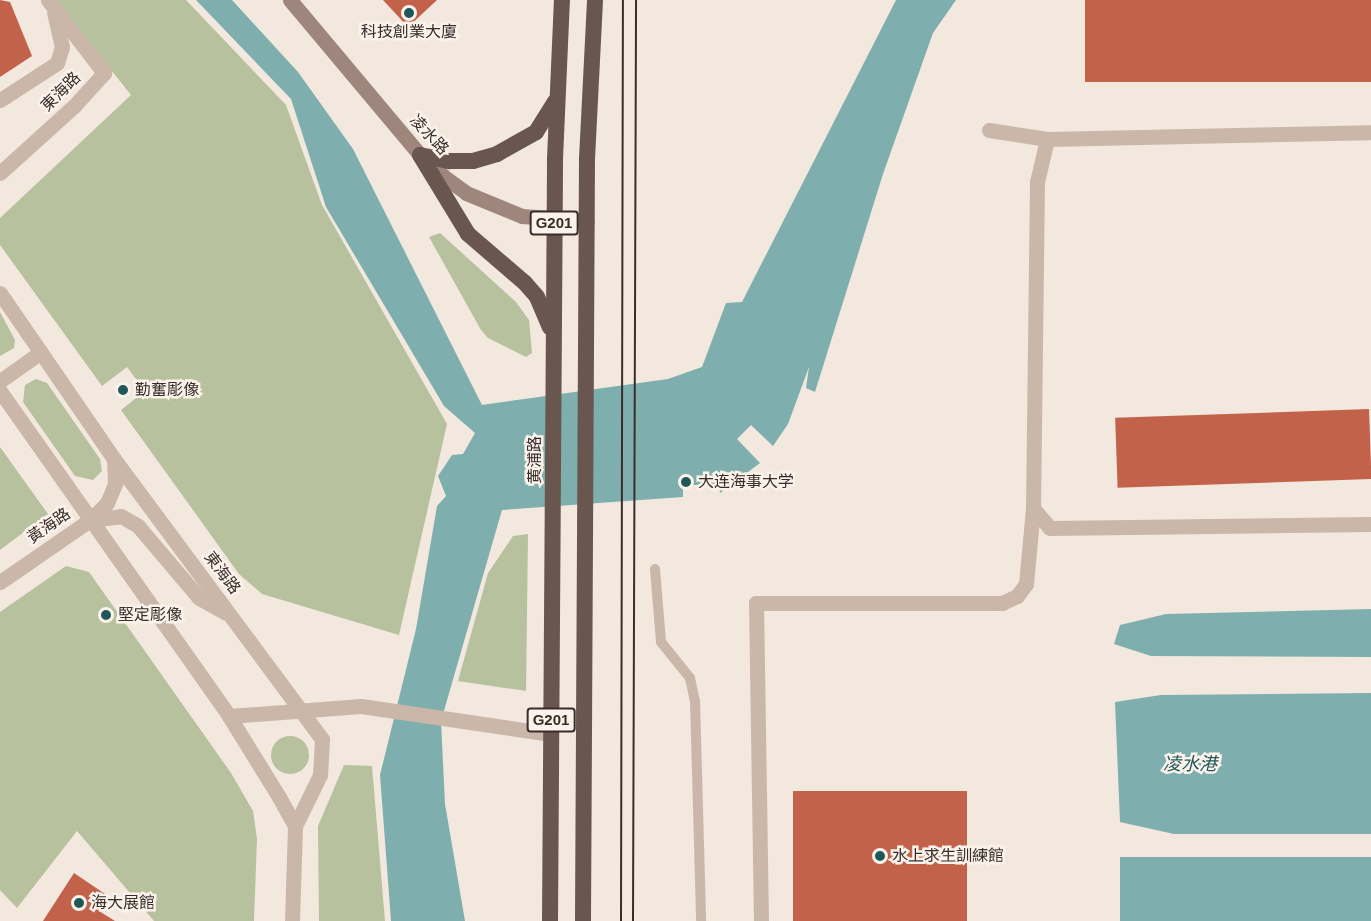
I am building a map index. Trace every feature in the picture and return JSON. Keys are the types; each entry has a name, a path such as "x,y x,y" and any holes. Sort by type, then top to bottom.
{"highway":[{"name":"黄浦路","path":"550,921 554,221 562,0"},
{"name":"G201","path":"583,921 587,221 595,0"},
{"path":"420,155 449,161 473,161 497,154 536,132 550,114 558,94"},
{"path":"420,155 468,234 537,297 554,346"}],"main road":[{"name":"凌水路","path":"290,0 420,155 466,193 522,216 554,221 587,221"}],"street":[{"path":"0,100 57,63 61,39 48,0"},
{"name":"東海路","path":"0,173 104,73 48,0"},
{"path":"989,130 1047,139 1371,132"},
{"path":"761,921 756,603 1002,603 1017,596 1026,584 1033,508 1037,182 1047,139"},
{"name":"東海路","path":"0,293 114,459 322,739 320,775 295,826"},
{"path":"0,381 41,352"},
{"path":"0,391 229,716 295,826 292,921"},
{"path":"90,520 107,503 115,484 114,459"},
{"path":"1033,508 1050,528 1371,525"},
{"path":"90,520 121,516 138,526 199,598 232,616"},
{"name":"黃海路","path":"0,582 90,520"},
{"path":"229,716 361,706 551,734"}],"lane":[{"path":"654,569 661,642 690,678 695,701 701,921"}],"green space":[{"path":"55,0 186,0 286,105 322,205 447,424 399,635 262,594 239,574 121,410 145,391 127,367 102,386 0,245 0,218 131,95"},
{"path":"440,233 516,302 529,320 532,353 526,357 488,338 481,330 429,237"},
{"path":"0,312 15,340 14,348 0,356"},
{"path":"36,379 47,383 100,459 102,471 93,480 75,476 23,402 25,385"},
{"path":"0,447 48,514 0,550"},
{"path":"528,534 526,691 458,681 488,573 513,536"},
{"path":"66,566 89,572 231,773 253,811 257,839 254,921 154,921 77,831 17,908 0,890 0,612"},
{"path":"290,736 303,742 309,755 303,768 290,774 277,768 271,755 277,742"},
{"path":"344,765 372,766 385,921 319,921 318,826"}],"water":[{"path":"196,0 232,0 298,72 353,149 482,405 668,379 702,367 726,303 742,302 896,0 956,0 933,33 883,174 815,392 806,388 809,367 788,424 773,446 751,425 737,439 760,463 720,493 719,485 683,485 683,497 502,510 441,721 445,804 465,921 391,921 380,775 416,629 437,506 446,496 438,476 452,455 463,454 475,433 444,406 326,207 291,99"},
{"path":"1371,609 1371,657 1151,656 1114,644 1120,625 1166,614"},
{"name":"凌水港","path":"1371,693 1371,834 1174,834 1120,822 1115,702 1161,695"},
{"path":"1120,857 1371,857 1371,921 1120,921"}],"building":[{"path":"0,0 10,2 32,56 0,77"},
{"name":"科技創業大廈","path":"383,0 437,0 408,27"},
{"path":"1085,0 1371,0 1371,82 1085,82"},
{"path":"1369,409 1371,479 1118,488 1115,418"},
{"name":"水上求生訓練館","path":"793,791 967,791 967,921 793,921"},
{"name":"海大展館","path":"74,873 108,896 99,911 115,921 43,921"}],"tram line":[{"path":"621,921 623,0"},
{"path":"633,921 636,0"}],"place":[{"name":"科技創業大廈","path":"409,13"},
{"name":"勤奮彫像","path":"123,390"},
{"name":"大连海事大学","path":"686,482"},
{"name":"堅定彫像","path":"106,615"},
{"name":"水上求生訓練館","path":"880,856"},
{"name":"海大展館","path":"79,903"}]}
